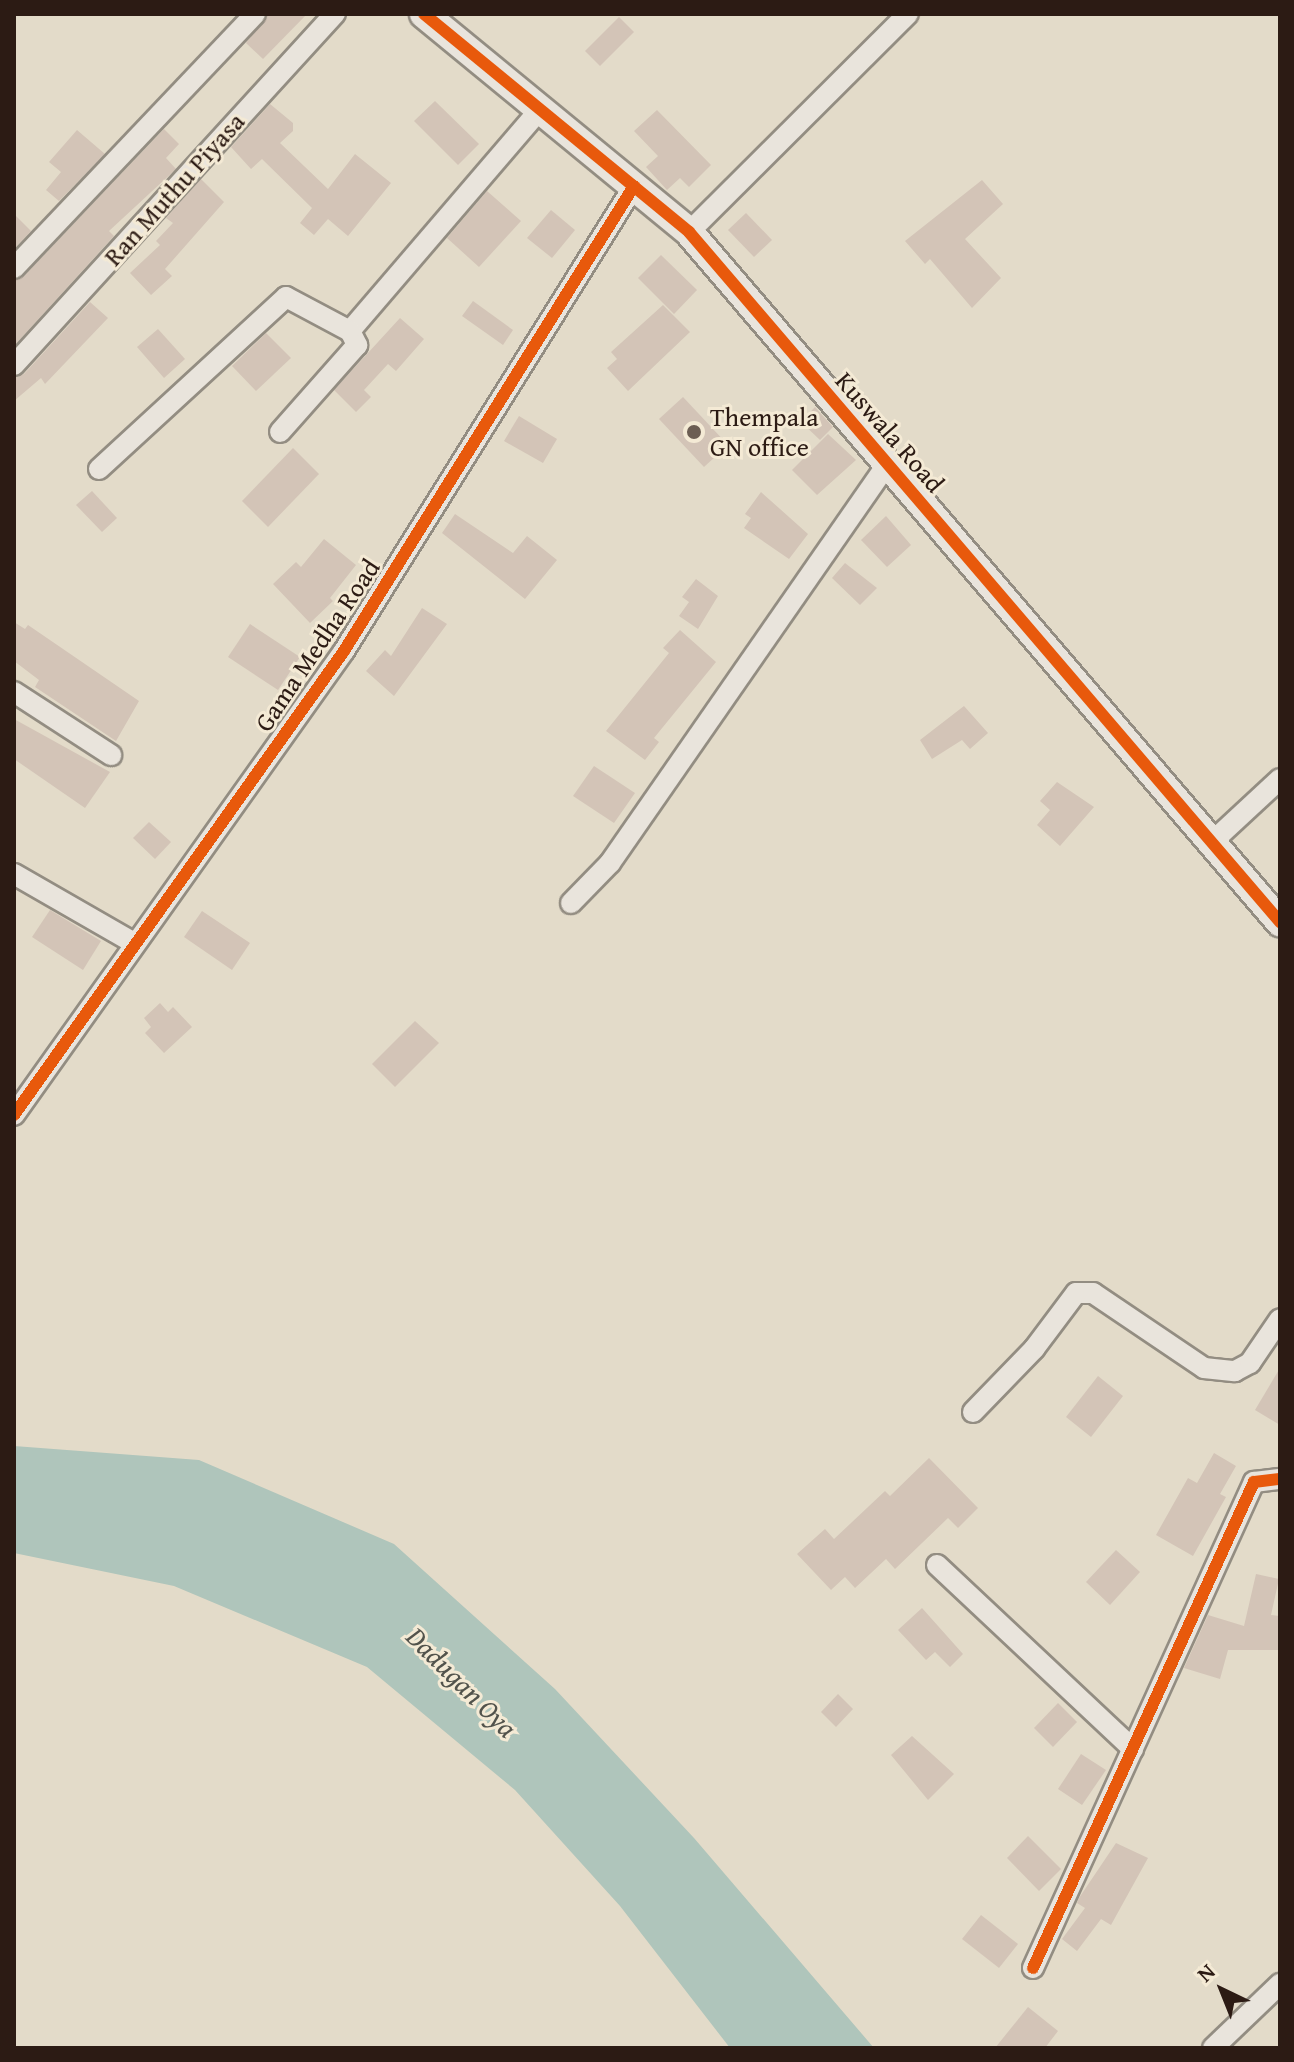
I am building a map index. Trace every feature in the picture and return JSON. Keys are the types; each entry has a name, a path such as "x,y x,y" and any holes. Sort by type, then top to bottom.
{"street":[{"path":"14,268 255,14"},
{"name":"Ran Muthu Piyasa","path":"14,365 335,14"},
{"name":"Kuswala Road","path":"424,14 689,232 1280,922"},
{"path":"689,232 908,14"},
{"path":"350,331 540,109"},
{"name":"Gama Medha Road","path":"14,1115 344,651 634,186"},
{"path":"99,469 286,297 350,331 357,345 280,432"},
{"path":"571,903 610,863 888,463"},
{"path":"14,692 111,755"},
{"path":"1213,841 1280,779"},
{"path":"14,874 134,943"},
{"path":"973,1412 1034,1349 1076,1293 1093,1293 1204,1368 1235,1371 1250,1363 1280,1319"},
{"path":"1033,1968 1254,1482 1280,1479"},
{"path":"937,1565 1133,1749"},
{"path":"1213,2048 1280,1984"}],"water":[{"name":"Dadugan Oya","path":"14,1446 199,1460 394,1544 555,1689 694,1838 874,2048 730,2048 620,1906 515,1790 367,1667 174,1586 14,1553"}],"building":[{"path":"268,14 307,14 263,59 246,43"},
{"path":"619,17 634,32 600,66 585,51"},
{"path":"435,101 479,144 458,165 414,121"},
{"path":"270,104 293,123 293,131 280,143 328,189 355,154 391,183 348,236 328,219 314,235 300,223 312,208 262,159 251,169 231,147"},
{"path":"657,110 711,165 689,187 680,178 667,190 646,167 658,156 634,131"},
{"path":"164,129 179,144 166,158 176,169 109,231 114,236 14,346 14,281 23,277"},
{"path":"77,130 105,154 59,201 46,190 61,172 49,162"},
{"path":"201,179 224,202 165,269 172,276 151,295 130,273 160,245 156,241 173,223 166,218"},
{"path":"982,180 1003,204 965,239 1001,278 972,308 930,259 925,264 905,241"},
{"path":"487,191 521,221 479,267 447,238"},
{"path":"551,210 575,230 552,258 527,238"},
{"path":"746,213 772,240 754,257 728,230"},
{"path":"14,214 31,231 14,249"},
{"path":"661,255 697,290 674,314 638,278"},
{"path":"473,301 513,330 503,345 462,316"},
{"path":"90,302 108,318 45,384 41,378 14,401 14,378 24,374"},
{"path":"663,305 690,332 628,391 607,368 617,359 611,352"},
{"path":"400,318 424,339 396,371 388,364 364,390 371,397 356,412 334,390"},
{"path":"158,329 185,359 164,378 137,347"},
{"path":"266,333 291,358 256,391 232,366"},
{"name":"Thempala GN office","path":"683,397 728,445 704,467 659,419"},
{"path":"815,407 833,427 820,440 801,422"},
{"path":"519,416 557,439 543,463 504,441"},
{"path":"828,434 856,460 817,495 792,470"},
{"path":"293,448 319,474 268,527 242,501"},
{"path":"92,491 117,518 102,532 76,505"},
{"path":"761,492 808,534 789,559 744,528 751,518 745,514"},
{"path":"455,514 513,553 527,536 557,560 525,599 442,533"},
{"path":"886,516 911,545 887,567 861,540"},
{"path":"324,539 356,565 330,598 333,601 310,623 273,584 296,562 301,567"},
{"path":"845,563 877,588 860,605 832,578"},
{"path":"696,579 718,596 698,629 679,616 689,602 682,597"},
{"path":"422,608 447,624 394,696 366,671 385,650 391,656"},
{"path":"14,622 25,629 28,625 139,701 116,741 35,687 39,680 14,661"},
{"path":"250,624 300,657 278,690 228,657"},
{"path":"680,630 716,662 654,738 659,742 645,760 606,731 669,653 663,648"},
{"path":"964,706 988,733 970,749 962,740 932,759 920,740"},
{"path":"14,719 110,772 85,808 14,759"},
{"path":"594,766 635,793 614,823 573,796"},
{"path":"1057,782 1094,807 1060,846 1037,825 1050,810 1040,801"},
{"path":"149,822 171,842 155,859 133,838"},
{"path":"50,910 101,941 83,970 32,937"},
{"path":"202,911 250,943 232,970 184,937"},
{"path":"160,1003 168,1012 173,1007 192,1027 164,1053 145,1033 151,1027 144,1018"},
{"path":"415,1021 439,1043 395,1087 372,1064"},
{"path":"1280,1368 1280,1425 1255,1410"},
{"path":"1098,1376 1123,1396 1091,1437 1066,1417"},
{"path":"1214,1453 1236,1466 1220,1494 1226,1497 1193,1556 1156,1535 1188,1478 1197,1483"},
{"path":"929,1458 978,1508 958,1528 948,1518 895,1569 886,1559 855,1588 845,1577 831,1590 797,1554 825,1529 834,1539 885,1491 890,1496"},
{"path":"1116,1550 1140,1572 1110,1605 1086,1582"},
{"path":"1256,1574 1279,1579 1271,1615 1280,1616 1278,1650 1228,1650 1220,1679 1184,1668 1208,1615 1244,1626"},
{"path":"922,1608 963,1654 950,1667 935,1652 926,1660 898,1630"},
{"path":"838,1694 853,1709 836,1727 821,1712"},
{"path":"1058,1703 1077,1722 1053,1747 1034,1728"},
{"path":"912,1736 954,1774 928,1800 891,1755"},
{"path":"1081,1754 1106,1770 1082,1805 1058,1789"},
{"path":"1028,1836 1061,1869 1039,1891 1007,1858"},
{"path":"1116,1843 1148,1858 1111,1925 1101,1919 1077,1951 1062,1939 1085,1908 1077,1903 1079,1898"},
{"path":"981,1915 1018,1944 999,1968 962,1939"},
{"path":"1028,2007 1058,2031 1045,2048 995,2048"}],"cycle path":[{"path":"424,14 689,232 1280,922"},
{"path":"14,1115 344,651 634,186"},
{"path":"1033,1968 1254,1482 1280,1479"}],"place":[{"name":"Thempala GN office","path":"694,432"}]}
